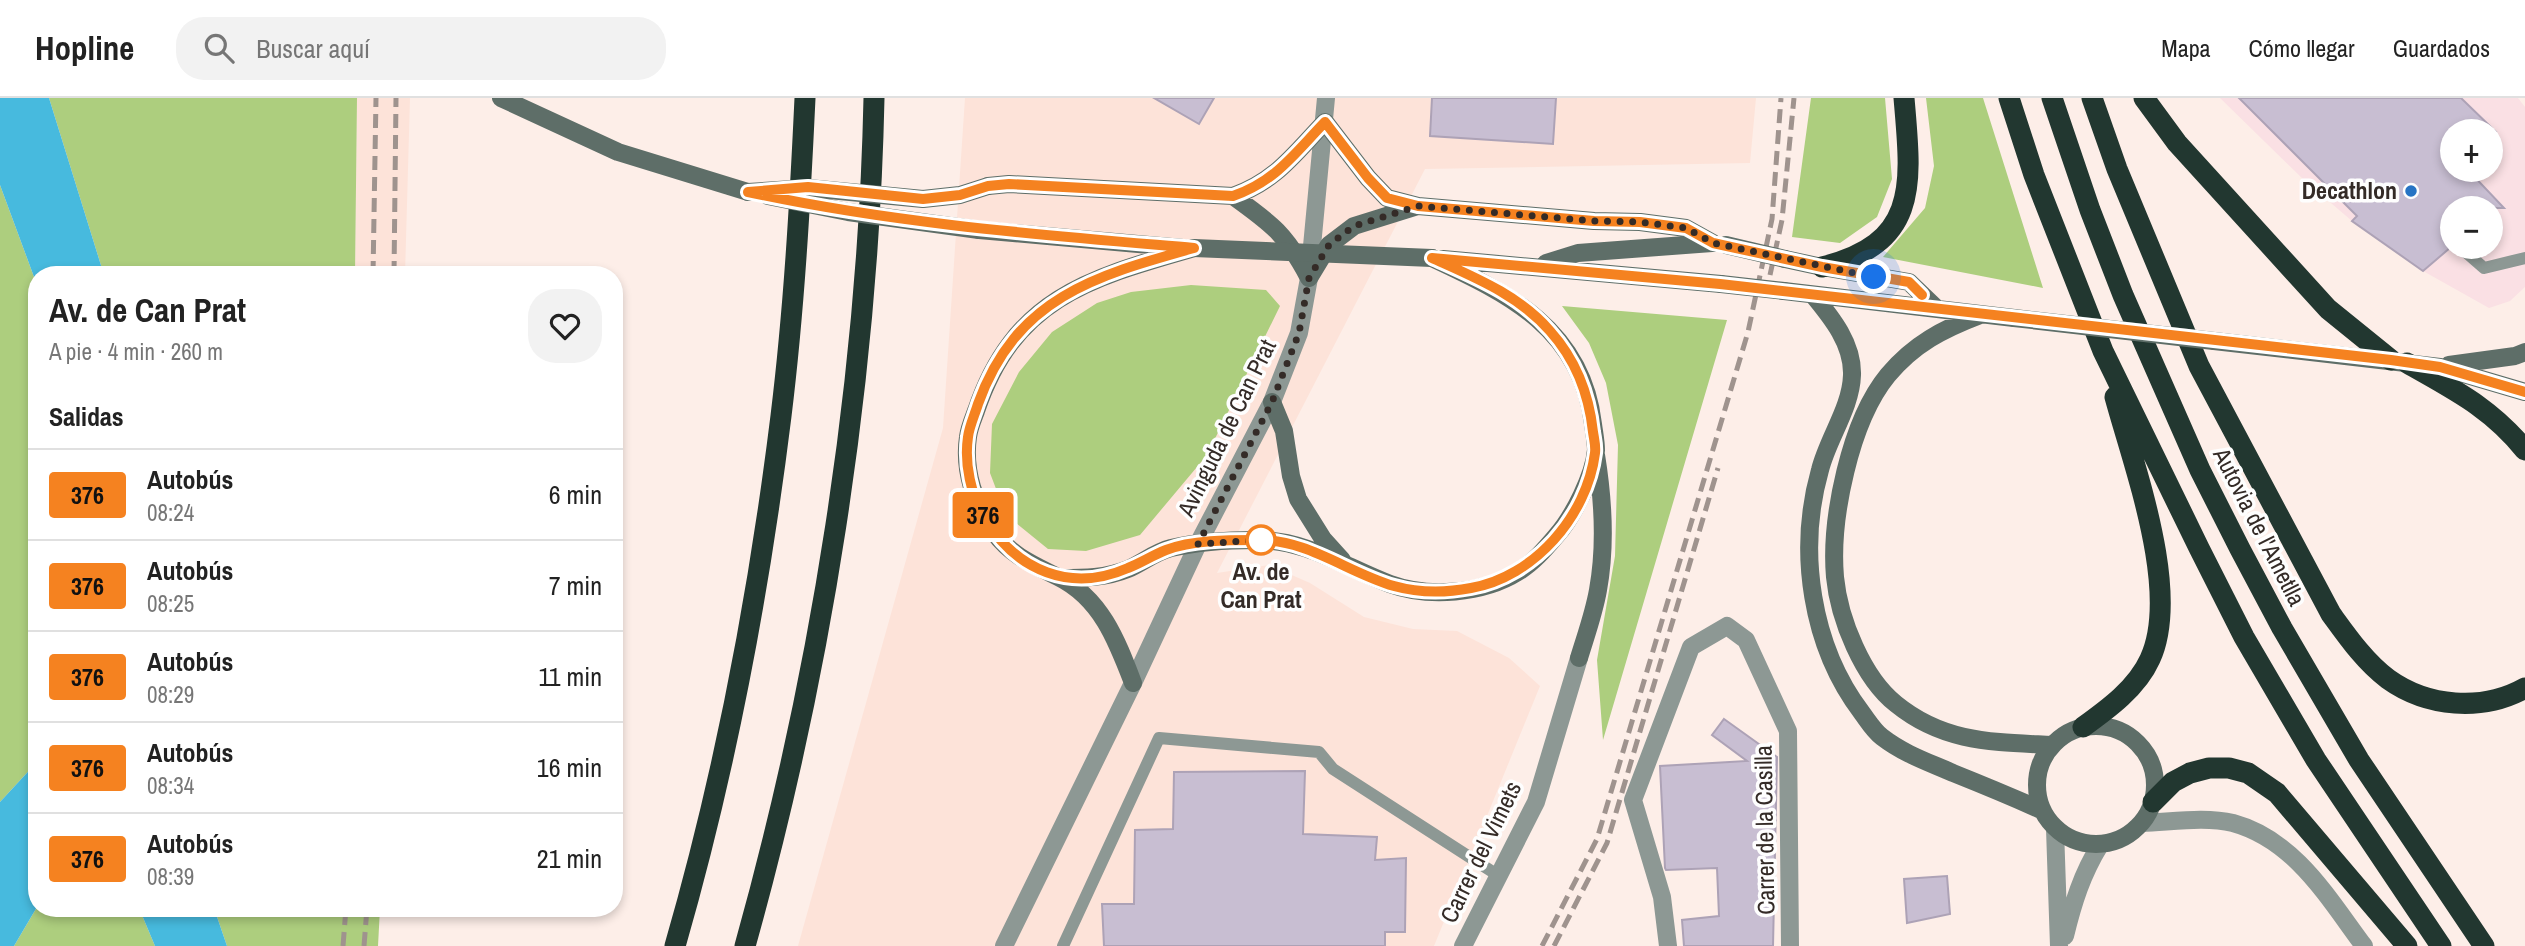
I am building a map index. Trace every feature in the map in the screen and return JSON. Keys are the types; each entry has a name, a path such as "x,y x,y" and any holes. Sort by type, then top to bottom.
{"highway":[{"path":"675,946 734,711 767,517 781,414 797,249 805,98"},
{"path":"745,946 788,775 823,600 843,471 863,299 874,98"},
{"path":"1822,267 1845,262 1874,247 1890,230 1902,209 1908,188 1909,151 1904,98"},
{"path":"2009,98 2034,175 2103,351 2211,571 2269,681 2364,834 2441,946"},
{"name":"Autovia de l'Ametlla","path":"2052,98 2123,295 2200,470 2240,549 2288,639 2359,760 2484,946"},
{"path":"2092,98 2118,169 2199,366 2331,614 2354,644 2386,678 2411,692 2440,702 2464,704 2490,701 2515,694 2525,688"},
{"path":"2144,98 2177,143 2328,309 2399,361 2473,400 2492,414 2525,450"},
{"path":"2083,727 2129,690 2150,661 2159,634 2160,589 2156,549 2103,351"},
{"path":"2153,802 2173,782 2190,773 2208,768 2229,768 2248,773 2277,793 2407,946"}],"street":[{"path":"501,98 618,152 748,192 848,212 979,230 1194,248 1432,258 1536,266 1935,307 1980,315 2399,361 2440,367 2525,392"},
{"name":"Avinguda de Can Prat","path":"1004,946 1198,544 1272,402 1299,333 1309,278 1326,98"},
{"path":"748,192 808,187 923,199 960,195 988,186 1009,184 1233,196 1256,188 1277,172 1325,122 1360,169 1387,198 1418,206 1686,228 1720,244 1822,267 1909,282 1935,307"},
{"path":"1233,196 1277,228 1295,251 1309,278"},
{"path":"1309,278 1329,245 1354,226 1418,206"},
{"path":"1536,266 1578,253 1720,244"},
{"path":"1133,683 1117,641 1097,608 1060,578 1037,569 1014,554 995,534 982,514 971,486 968,437 988,379 1005,348 1026,323 1054,302 1114,271 1194,248"},
{"path":"1060,578 1088,578 1111,574 1130,568 1168,549 1247,540 1299,545 1392,585 1417,591 1468,589 1491,584 1518,572 1541,553 1565,526 1582,496 1596,451 1591,411 1582,380 1550,331 1527,308 1489,284 1432,258"},
{"path":"1813,295 1831,317 1843,338 1850,356 1852,376 1846,402 1820,469 1809,520 1810,566 1816,612 1825,645 1846,692 1880,736 1911,757 2041,810"},
{"path":"1980,315 1925,339 1886,377 1872,402 1853,442 1835,522 1835,579 1857,654 1871,677 1894,704 1924,723 1953,736 1987,742 2052,745"},
{"path":"2440,367 2515,356 2525,352"},
{"path":"1272,402 1283,431 1298,499 1323,539 1347,565"},
{"name":"Carrer del Vimets","path":"1463,946 1536,802 1580,658 1598,589 1602,490 1596,451"},
{"name":"Carrer de la Casilla","path":"1668,946 1662,897 1633,800 1691,647 1727,626 1746,639 1788,731 1790,946"},
{"path":"2096,726 2110,727 2135,740 2151,762 2155,775 2153,802 2142,822 2123,838 2100,845 2076,842 2055,829 2041,810 2036,783 2038,769 2052,745 2071,731 2096,726"},
{"path":"2142,822 2211,820 2232,823 2257,832 2283,847 2300,863 2364,946"},
{"path":"2055,829 2061,946"},
{"path":"2061,946 2086,867 2100,845"}],"lane":[{"path":"2474,259 2484,268 2525,258"},
{"path":"1063,946 1160,738 1319,752 1333,769 1499,876"}],"shaded area":[{"path":"357,98 410,98 405,266 355,266"},
{"path":"965,98 1756,98 1750,163 1425,169 1217,573 1269,565 1310,583 1364,617 1413,629 1457,631 1509,658 1540,686 1434,946 798,946 943,428"},
{"name":"Decathlon","path":"2220,98 2518,98 2525,107 2525,287 2510,301 2489,308 2423,271 2352,221 2304,180"}],"green space":[{"path":"49,98 357,98 355,266 101,266"},
{"path":"1811,98 1885,98 1892,179 1877,217 1840,243 1792,237"},
{"path":"1926,98 1983,98 2043,288 1883,257 1925,208 1934,166"},
{"path":"0,185 30,266 28,772 0,802"},
{"path":"1191,285 1266,290 1280,306 1207,455 1140,535 1086,551 1048,549 1006,515 990,473 992,424 1019,372 1052,332 1097,303 1131,292"},
{"path":"1562,306 1727,320 1603,740 1597,660 1615,556 1618,445 1606,383 1589,343"},
{"path":"31,917 143,917 155,946 14,946"},
{"path":"217,917 380,917 378,946 227,946"}],"water":[{"path":"0,98 49,98 101,266 30,266 0,185"},
{"path":"28,772 28,917 31,917 14,946 0,946 0,802"},
{"path":"143,917 217,917 227,946 155,946"}],"building":[{"path":"1154,98 1214,98 1199,124"},
{"path":"1432,98 1556,98 1553,144 1430,136"},
{"name":"Decathlon","path":"2239,98 2461,98 2483,119 2440,119 2440,182 2479,182 2493,196 2440,196 2440,256 2423,271 2352,221 2357,216"},
{"path":"1724,719 1777,757 1773,946 1684,946 1682,920 1719,916 1717,868 1665,868 1660,766 1747,761 1712,735"},
{"path":"1305,771 1303,834 1377,837 1375,860 1406,858 1405,932 1385,932 1385,946 1104,946 1102,904 1134,904 1135,830 1173,829 1174,772"},
{"path":"1947,876 1950,914 1907,923 1904,879"}],"railway":[{"path":"373,266 376,98"},
{"path":"394,266 396,98"},
{"path":"1542,946 1597,839 1748,332 1772,219 1781,98"},
{"path":"1770,275 1782,220 1794,98"},
{"path":"1554,946 1607,843 1718,468"},
{"path":"343,946 345,917"},
{"path":"364,946 366,917"}],"bus line":[{"name":"376","path":"1922,295 1909,282 1822,267 1713,243 1686,228 1640,222 1594,221 1418,206 1387,198 1353,160 1325,122 1277,172 1256,188 1233,196 1009,184 988,186 960,195 923,199 808,187 748,192 848,212 979,230 1194,248 1114,271 1054,302 1026,323 1005,348 988,379 968,437 971,486 982,514 995,534 1014,554 1037,569 1060,578 1088,578 1111,574 1130,568 1168,549 1257,540 1299,545 1392,585 1417,591 1440,592 1491,584 1518,572 1541,553 1565,526 1582,496 1596,451 1591,411 1582,380 1569,355 1527,308 1489,284 1432,258 1720,284 2391,360 2440,367 2525,392"}],"place":[{"name":"Decathlon","path":"2411,191"},
{"name":"Av. de Can Prat","path":"1261,540"}],"route":[{"path":"1261,540 1198,544 1272,402 1299,333 1309,278 1329,245 1354,226 1418,206 1594,221 1640,222 1686,228 1713,243 1874,277"}]}
